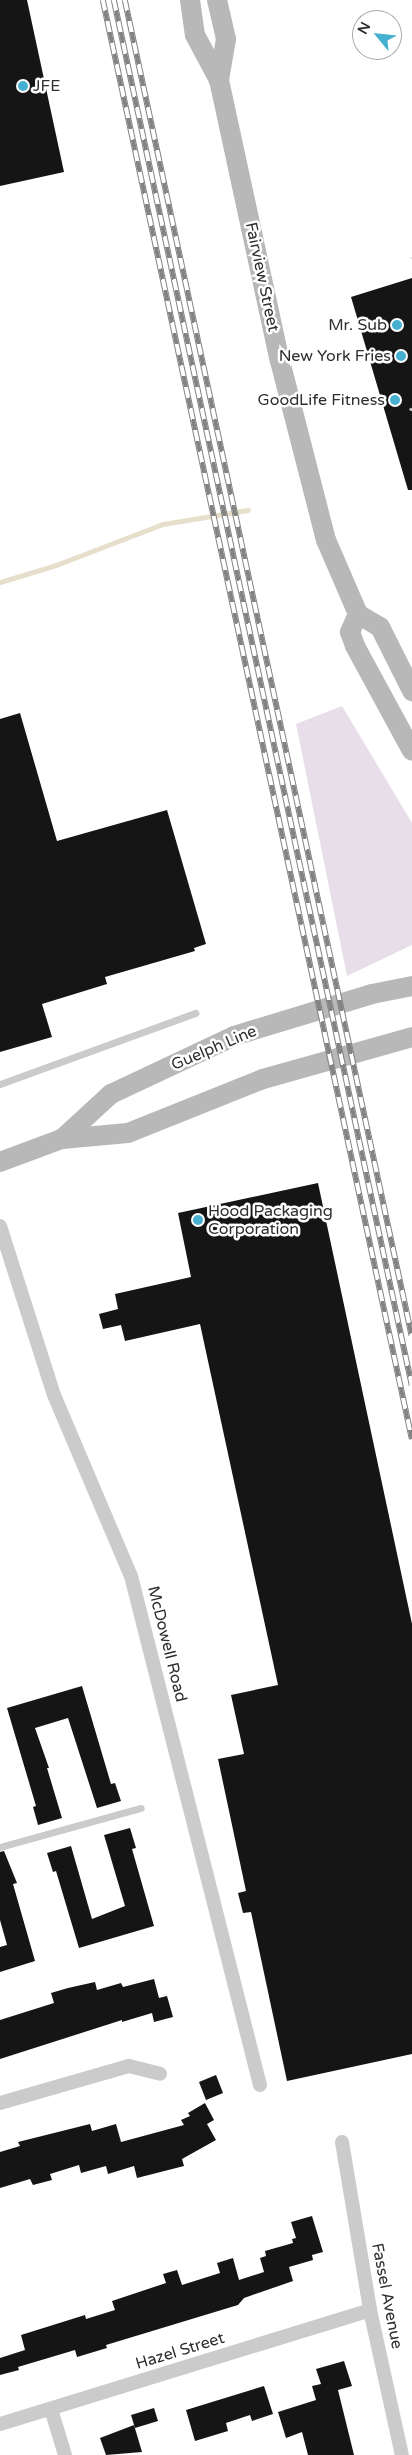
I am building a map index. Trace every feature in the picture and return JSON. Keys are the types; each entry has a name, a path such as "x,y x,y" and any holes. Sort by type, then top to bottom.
{"main road":[{"name":"Fairview Street","path":"190,0 195,35 218,80 280,361 326,540 358,614"},
{"name":"Fairview Street","path":"217,0 226,39 218,80"},
{"path":"412,691 380,627 358,614 350,632 355,646 412,751"},
{"path":"372,994 412,973"},
{"name":"Guelph Line","path":"62,1139 111,1094 234,1036 372,994 412,986"},
{"name":"Guelph Line","path":"0,1162 62,1139 128,1133 263,1079 412,1037"}],"street":[{"name":"McDowell Road","path":"0,1226 54,1394 131,1576 260,2085"},
{"path":"0,2103 128,2066 160,2074"},
{"name":"Fassel Avenue","path":"342,2142 370,2310 402,2455"},
{"name":"Hazel Street","path":"0,2424 370,2310"},
{"path":"51,2409 65,2455"}],"lane":[{"path":"0,1084 195,1013"},
{"path":"0,1847 141,1808"}],"shaded area":[{"path":"342,706 412,823 412,945 347,976 296,724"}],"building":[{"name":"JFE","path":"0,0 27,0 64,172 0,186"},
{"path":"412,278 412,490 408,490 351,297"},
{"path":"20,713 57,841 167,810 206,944 194,948 195,951 105,977 107,984 42,1004 52,1037 0,1052 0,719"},
{"path":"318,1183 412,1624 412,2054 287,2081 251,1912 243,1913 238,1893 246,1891 218,1759 244,1754 231,1695 278,1685 200,1324 125,1341 121,1325 103,1329 99,1314 118,1309 115,1294 191,1277 178,1213"},
{"path":"82,1686 111,1784 115,1783 121,1801 97,1808 68,1718 35,1728 49,1768 47,1768 62,1818 38,1825 33,1807 36,1806 7,1708"},
{"path":"130,1828 136,1848 132,1849 154,1926 79,1948 56,1871 53,1872 47,1853 71,1846 92,1919 125,1906 104,1835"},
{"path":"4,1851 17,1883 13,1884 35,1961 0,1972 0,1947 7,1945 0,1920 0,1852"},
{"path":"154,1979 159,1998 167,1996 173,2017 154,2022 152,2013 122,2022 122,2020 0,2059 0,2020 54,2003 51,1993 95,1982 97,1990 121,1983 123,1987"},
{"path":"216,2075 223,2093 206,2100 199,2082"},
{"path":"205,2103 214,2120 207,2124 216,2140 182,2159 184,2166 137,2178 134,2166 108,2174 106,2166 81,2173 79,2165 50,2174 52,2180 33,2185 30,2179 0,2188 0,2152 20,2146 18,2142 90,2124 92,2131 116,2124 121,2142 184,2125 181,2120 190,2116 188,2113"},
{"path":"312,2216 323,2252 312,2255 313,2260 289,2267 293,2281 244,2298 238,2305 106,2345 107,2348 77,2357 75,2350 18,2367 19,2370 0,2375 0,2358 25,2350 21,2335 85,2315 86,2319 115,2310 112,2301 166,2283 163,2274 177,2270 182,2285 220,2273 217,2263 233,2258 239,2280 264,2272 260,2258 266,2256 265,2251 293,2243 292,2239 296,2238 291,2222"},
{"path":"344,2361 352,2386 338,2390 354,2455 308,2455 302,2432 286,2438 278,2412 316,2400 312,2386 321,2384 316,2369"},
{"path":"264,2386 273,2414 252,2421 250,2415 226,2423 228,2431 195,2441 186,2410"},
{"path":"154,2408 158,2421 135,2428 131,2415"},
{"path":"134,2425 142,2452 106,2455 100,2438"}],"waterway":[{"path":"0,582 56,565 163,524 248,510"}],"railway":[{"path":"103,0 412,1439"},
{"path":"114,0 412,1385"},
{"path":"125,0 412,1336"}],"place":[{"name":"JFE","path":"23,86"},
{"name":"Mr. Sub","path":"397,325"},
{"name":"New York Fries","path":"401,356"},
{"name":"GoodLife Fitness","path":"395,400"},
{"name":"Hood Packaging Corporation","path":"198,1220"}]}
